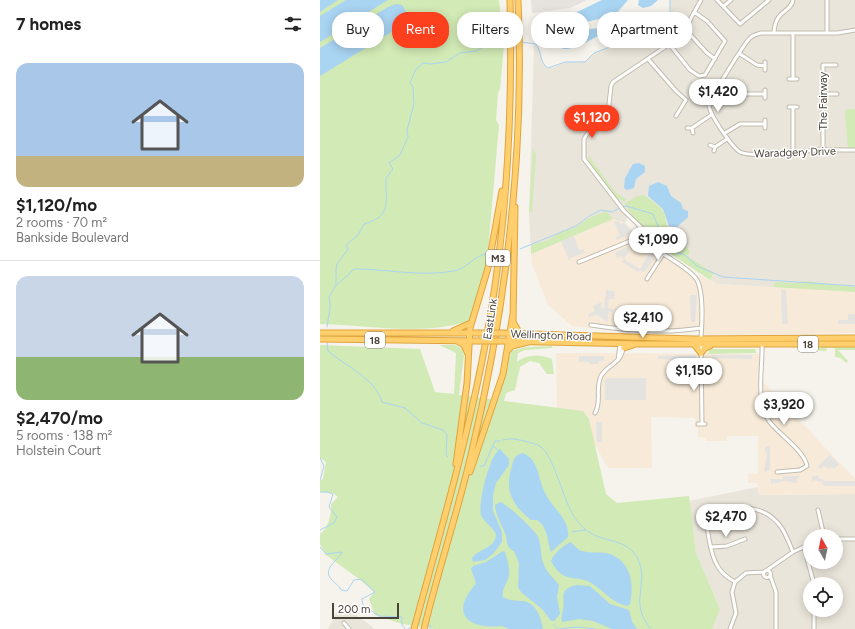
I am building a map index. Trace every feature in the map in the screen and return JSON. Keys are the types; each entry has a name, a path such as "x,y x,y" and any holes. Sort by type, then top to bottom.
{"highway":[{"name":"EastLink","path":"414,629 453,489 485,346 496,278 506,178 510,116 510,21 508,0"},
{"name":"EastLink","path":"424,629 463,488 495,338 505,277 514,194 520,48 518,0"},
{"path":"453,489 469,357 474,336 471,324 488,268 506,178"},
{"path":"514,194 516,214 513,314 514,326 519,332"},
{"path":"463,488 478,451 499,386 508,350 513,314"},
{"path":"450,332 471,324"},
{"name":"Wellington Road","path":"320,333 362,334 450,332 502,340 519,332 622,343 762,338 855,338"},
{"name":"Wellington Road","path":"320,339 456,341 474,336 502,333 509,336 534,340 641,344 694,344 701,341 717,344 855,344"},
{"path":"362,334 362,340"},
{"path":"508,350 512,346 534,340"},
{"path":"456,341 464,345 469,357"},
{"path":"694,344 701,353 705,348 717,344"}],"street":[{"path":"692,16 701,0"},
{"path":"717,0 740,24 769,0"},
{"path":"724,6 731,0"},
{"path":"774,33 776,20 792,4 793,0"},
{"path":"827,0 827,33"},
{"path":"672,48 690,70 702,76 715,59 725,41 708,21 694,12"},
{"path":"688,128 692,128 711,115 709,106 710,100 748,41 753,36 774,33 827,33 855,30"},
{"path":"793,34 793,79"},
{"path":"692,37 707,53 715,59"},
{"path":"644,243 645,231 617,203 586,163 584,139 608,113 613,82 665,48"},
{"path":"740,54 757,65 765,68 765,62"},
{"path":"648,59 676,91 686,100 676,116"},
{"name":"The Fairway","path":"823,150 823,65 836,65"},
{"path":"720,84 737,94 765,96 765,90"},
{"path":"823,94 837,94"},
{"path":"789,107 795,107 793,152"},
{"name":"Waradgery Drive","path":"711,115 725,133 727,139 736,149 745,154 764,155 823,150 855,150"},
{"path":"725,133 740,124 765,124"},
{"path":"692,128 693,133"},
{"path":"710,145 715,149 727,139"},
{"path":"635,221 642,232 640,241"},
{"path":"579,262 630,241 640,241 690,272 697,281 701,295 701,424"},
{"path":"647,279 663,254"},
{"path":"591,325 637,332 679,331 701,328"},
{"path":"762,338 763,408 770,422 803,458 807,465 807,468 803,470 777,472"},
{"path":"595,413 598,408 600,378 604,372 622,356 622,343"},
{"path":"705,514 708,516 740,507 761,511 780,525 793,552"},
{"path":"818,510 822,529"},
{"path":"708,516 707,521 711,547 717,567 735,582"},
{"path":"711,547 727,546 745,539"},
{"path":"843,539 855,539"},
{"path":"767,574 772,568 793,552 803,547"},
{"path":"730,629 736,613 732,592 735,582 744,574 759,573 767,574 776,592 776,629"},
{"path":"814,617 814,629"},
{"path":"344,623 349,629"}],"shaded area":[{"path":"531,0 587,0 570,8 532,12"},
{"path":"670,0 855,0 855,292 717,284 710,280 714,274 706,271 701,265 693,262 687,256 690,251 667,226 664,213 655,203 644,195 627,208 629,213 625,223 613,219 531,254 529,213 534,48 538,48 541,51 543,64 552,68 565,62 585,61 594,53 607,48 692,48 692,12 670,12"},
{"path":"613,219 625,223 639,236 639,239 698,280 700,275 717,284 855,292 855,333 702,336 701,328 668,332 591,325 590,328 572,326 548,305 532,264 531,254"},
{"path":"618,221 621,224 624,223 633,233 617,240 615,237 620,235 614,222"},
{"path":"574,236 579,250 583,249 585,253 570,258 571,260 569,260 561,241"},
{"path":"626,247 630,250 624,259 621,256 617,258 615,253"},
{"path":"650,252 655,255 649,267 644,272 640,270 638,272 622,262 624,259 640,269"},
{"path":"606,290 615,291 614,299 609,299 608,308 613,309 613,312 609,312 608,322 597,315 589,317 588,314 595,311 593,306 602,302 601,307 604,308"},
{"path":"781,290 786,290 788,324 782,324"},
{"path":"690,295 697,295 695,322 691,322"},
{"path":"640,310 644,310 643,322 651,322 651,326 638,327 630,323 630,325 624,324 625,318 630,319 630,316 639,317"},
{"path":"653,314 661,314 661,320 667,320 667,326 653,325"},
{"path":"848,314 855,314 855,324 838,324 838,320 848,320"},
{"path":"556,353 762,354 762,381 855,479 855,494 759,495 758,483 748,483 748,474 758,474 758,436 727,436 727,441 706,441 706,438 698,437 698,428 695,428 695,418 651,417 652,468 608,468 594,443 589,419 583,411 557,408"},
{"path":"696,355 696,361 658,359 658,356"},
{"path":"712,355 752,355 752,359 712,358"},
{"path":"579,356 604,356 604,361 599,361 599,364 579,362"},
{"path":"608,378 646,378 646,400 605,400 605,380"},
{"path":"596,422 602,422 602,442 597,442"},
{"path":"770,446 770,470 764,472 767,453 765,452 765,448"},
{"path":"830,455 839,464 834,469 832,467 829,469 824,466 821,469 818,466"},
{"path":"819,475 819,478 826,481 855,481 855,486 824,486 822,482 814,480 812,482 812,476"},
{"path":"783,476 799,476 799,478 797,478 797,483 786,481 771,484 771,479 783,479"},
{"path":"758,487 759,495 855,494 855,629 712,629 720,609 696,553 689,501"},
{"path":"338,610 350,610 375,629 328,629"}],"green space":[{"path":"320,0 499,0 500,12 457,12 457,48 504,48 500,89 498,93 496,120 499,125 487,263 469,321 433,328 414,329 320,324"},
{"path":"855,109 855,150 848,150 845,110"},
{"path":"533,148 536,155 532,211 529,213"},
{"path":"589,156 615,192 626,199 625,202 616,198 590,165"},
{"path":"644,195 660,207 664,213 667,226 690,251 688,256 714,273 710,280 648,239 644,229 630,213 625,203 637,196"},
{"path":"606,211 613,219 531,254 531,245 548,240 563,231 575,228 587,219"},
{"path":"805,281 855,287 855,292 773,287 776,282 796,283"},
{"path":"320,345 420,349 435,392 454,394 456,353 439,345 455,345 462,349 464,355 459,395 498,400 511,351 526,347 552,346 552,348 525,350 518,353 517,362 529,356 543,356 552,359 554,374 547,374 539,363 530,361 520,367 515,390 506,393 504,401 583,411 589,419 606,494 617,503 689,496 696,553 720,609 712,629 434,629 402,624 375,615 369,599 374,592 326,555 320,544 320,534 323,532 329,520 331,504 338,497 333,493 320,492 320,480 323,479 326,462 320,458"},
{"path":"801,346 820,348 825,346 855,347 855,350 838,350 848,361 846,363 841,358 835,357 835,348 827,348 826,351 804,350"},
{"path":"709,349 755,349 756,353 708,354"}],"water":[{"path":"320,0 338,0 320,12"},
{"path":"346,0 388,0 369,12 332,12 332,35 320,42 320,16"},
{"path":"602,0 628,0 618,12 597,12 597,19 589,21 589,12 577,12"},
{"path":"639,0 658,0 651,6 643,8 638,5"},
{"path":"396,4 402,5 406,12 392,12 392,32 384,37 384,12 380,12"},
{"path":"597,29 597,36 589,40 589,30"},
{"path":"332,41 332,48 366,48 320,76 320,48"},
{"path":"639,163 645,166 645,172 636,179 634,188 627,190 624,188 625,178 633,164"},
{"path":"658,182 667,186 671,196 681,203 683,209 688,211 688,217 677,227 669,226 663,209 648,196 649,186"},
{"path":"500,449 509,459 509,465 496,483 493,495 493,511 502,532 502,542 493,554 485,560 473,562 472,558 492,544 496,536 494,531 481,515 481,501 488,470 496,453"},
{"path":"523,453 533,461 537,468 545,493 563,519 568,531 568,537 551,552 547,534 541,523 537,520 531,520 519,509 509,490 510,475 514,459"},
{"path":"500,502 508,507 532,529 538,537 545,568 559,585 557,597 560,614 554,621 551,621 543,610 521,592 518,587 519,563 514,551 508,545 505,533 496,513 495,505"},
{"path":"570,542 585,552 610,554 623,563 630,575 632,590 630,604 627,606 616,602 593,584 582,579 571,578 561,574 556,569 551,561 559,550"},
{"path":"503,551 507,557 509,572 503,591 503,597 510,600 522,601 531,604 539,615 543,629 509,629 502,626 485,626 471,622 463,612 468,594 476,583 471,569 473,566 486,562"},
{"path":"576,585 590,586 610,604 629,610 632,622 637,629 612,629 593,621 579,619 562,622 564,592 570,587"}],"waterway":[{"path":"523,42 536,44 542,61 548,68 565,62 585,62 594,53 628,40 639,21 645,16 657,20 666,19 670,12 670,0"},
{"path":"327,327 330,308 329,297 336,285 337,264 348,249 346,245 358,235 364,224 380,217 386,207 386,178 393,169 389,163 400,155 408,137 407,130 414,104 413,87 410,83 416,69 423,63 431,64 446,62 460,53 476,51 481,48"},
{"path":"623,207 626,206 653,214 665,243 675,252 685,255 697,266 723,277 855,286"},
{"path":"520,249 576,226 589,216 601,210 612,212 620,208"},
{"path":"337,285 354,269 442,273 459,270 477,257 486,254"},
{"path":"327,343 328,351 366,379 379,394 382,402 405,408 422,423 443,430 447,435 446,455 448,457"},
{"path":"503,440 518,440 533,443 541,447 551,460 571,511 578,522 592,534 622,544 633,551 641,567 641,610 644,619 651,629"},
{"path":"480,466 484,466 495,441 500,441"},
{"path":"493,446 498,450"},
{"path":"320,458 324,466 320,480"},
{"path":"320,492 333,494 329,507 337,517 334,523 320,530"},
{"path":"572,532 585,530"},
{"path":"320,547 326,554 342,552 331,565 328,572 329,576 341,590 347,591 354,580 361,579 375,592 362,599 363,605 379,616 402,617 402,625 405,629"},
{"path":"428,625 431,626 430,629"},
{"path":"554,625 558,629"},
{"path":"408,629 412,626"},
{"path":"559,629 577,627 596,629"}]}
